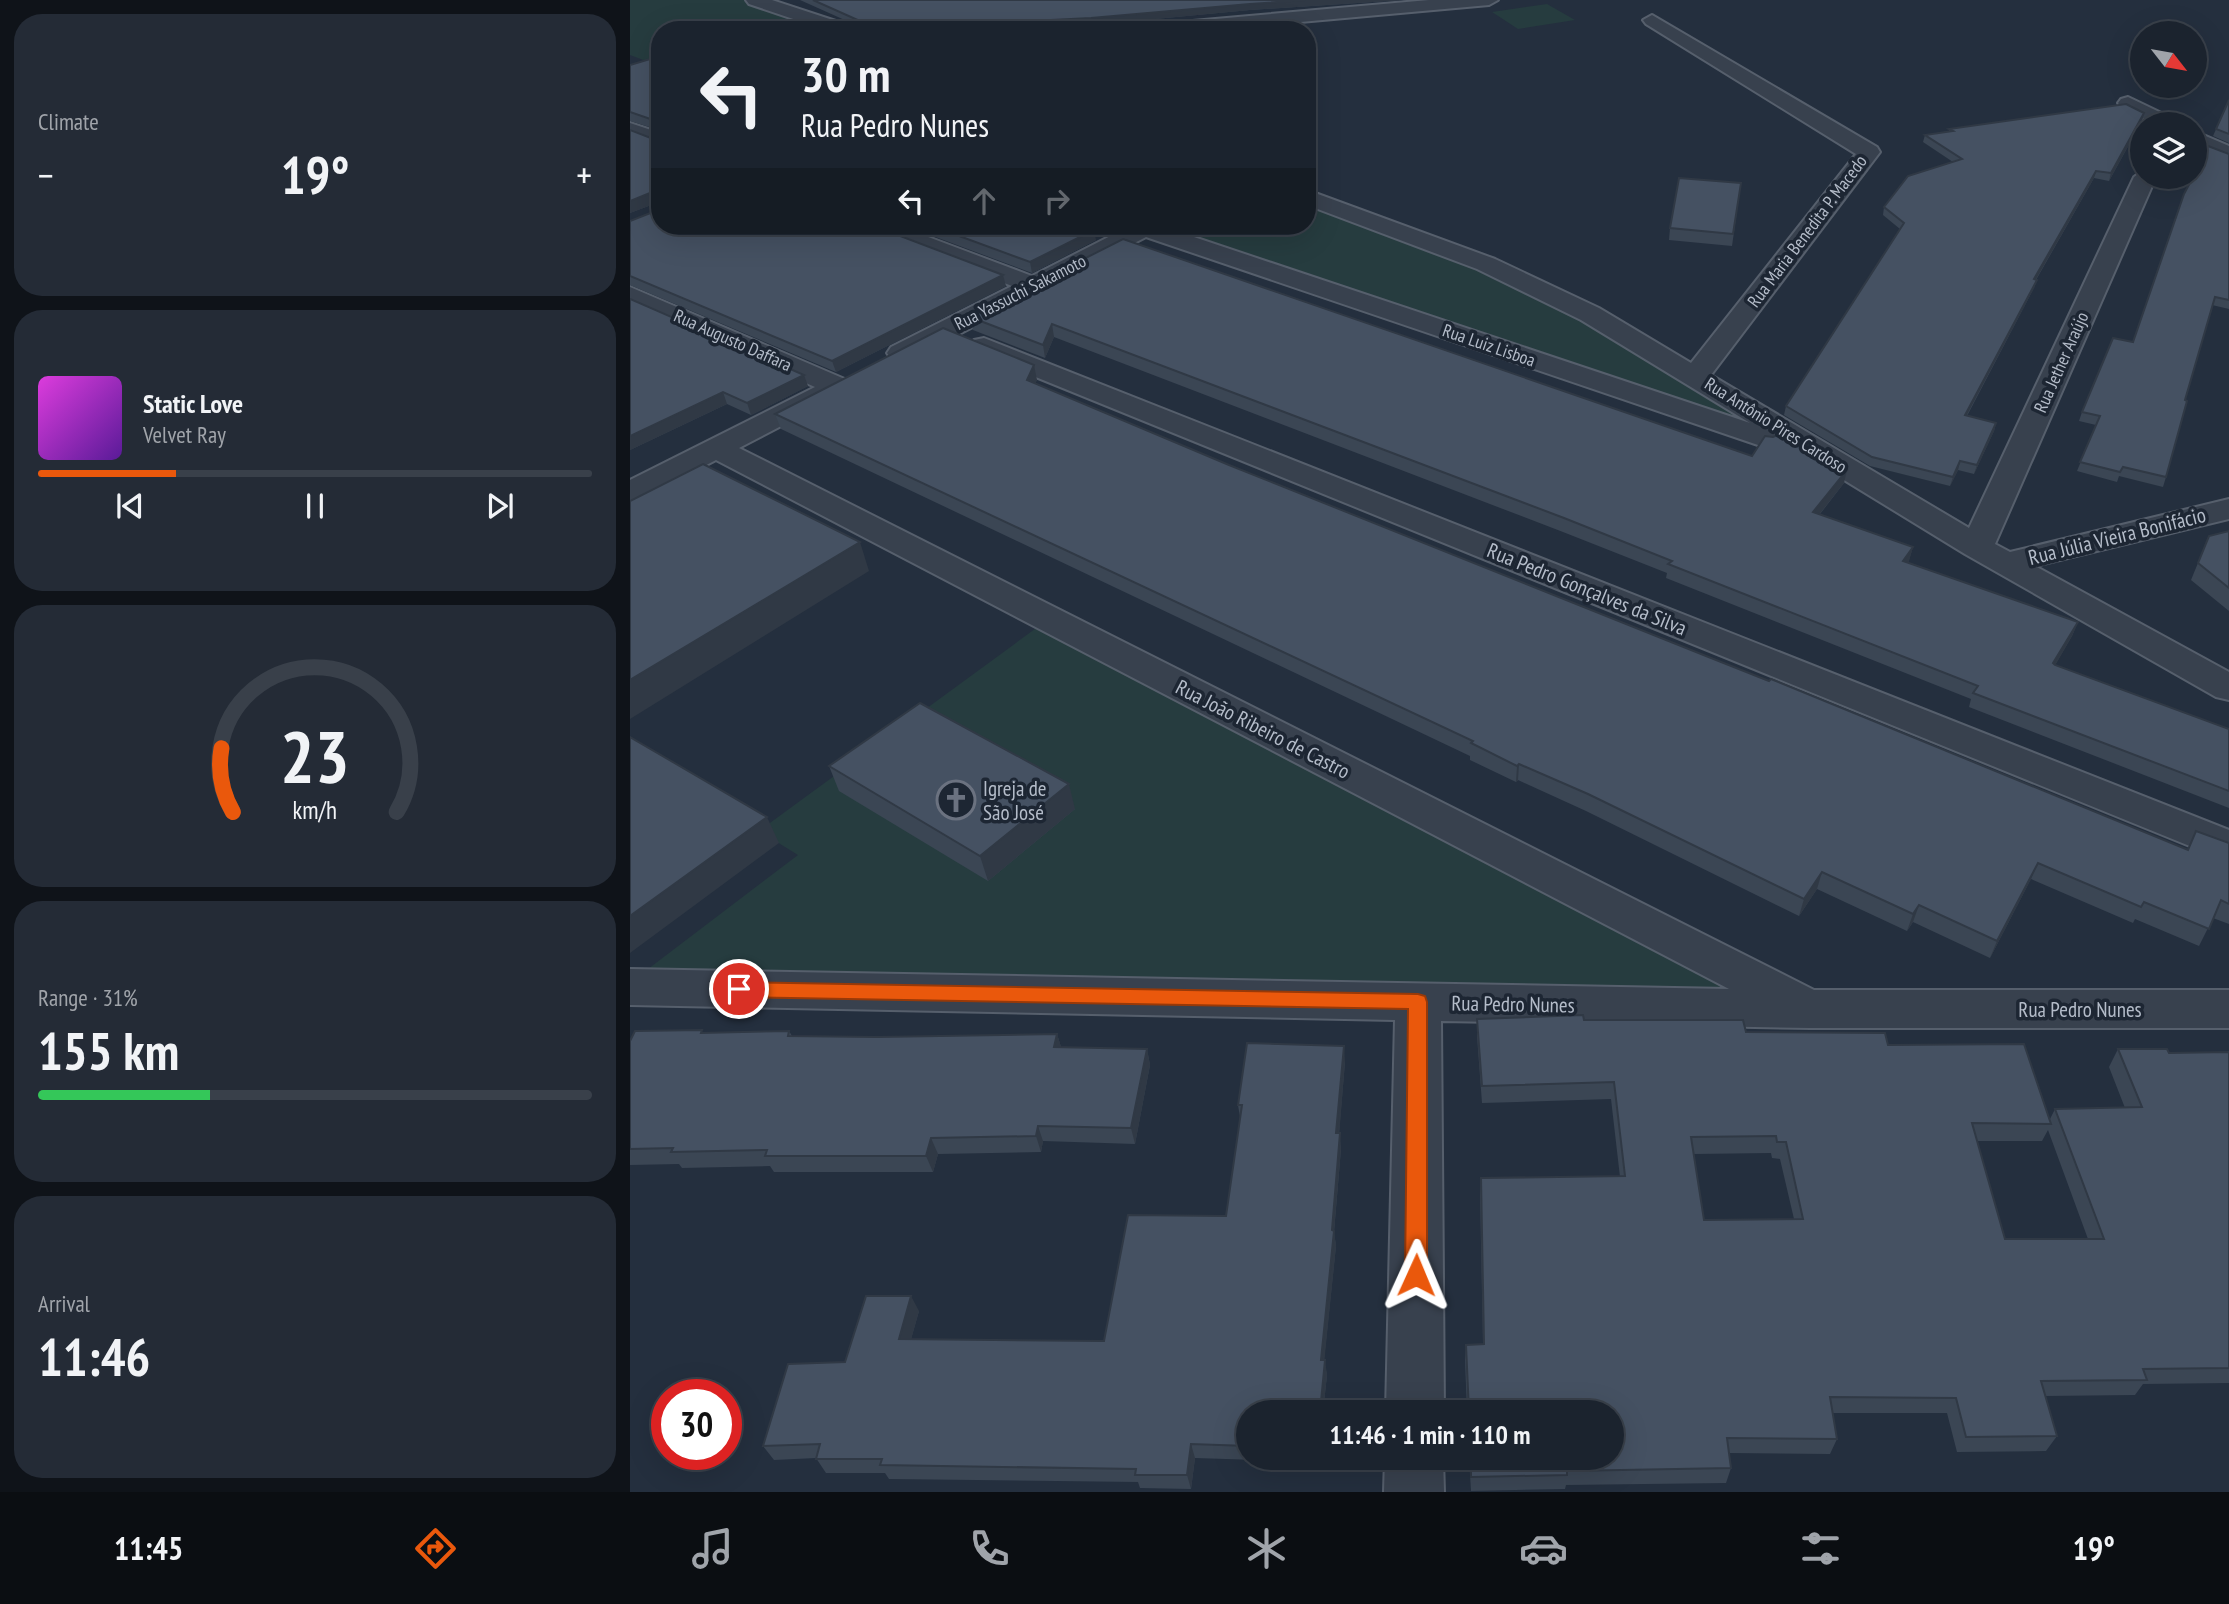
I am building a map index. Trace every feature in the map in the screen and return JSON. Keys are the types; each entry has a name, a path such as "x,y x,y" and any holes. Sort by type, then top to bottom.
{"street":[{"path":"755,0 818,21"},
{"path":"1250,21 1489,0"},
{"name":"Rua Maria Benedita P. Macedo","path":"1652,20 1869,152 1696,376"},
{"path":"2128,103 2146,112"},
{"path":"630,129 651,137"},
{"path":"2207,144 2229,155"},
{"name":"Rua Jether Araújo","path":"1977,547 2140,189"},
{"name":"Rua Antônio Pires Cardoso","path":"1316,200 1429,240 1542,289 1696,376 2005,563 2222,677"},
{"path":"902,235 1033,285"},
{"name":"Rua Yassuchi Sakamoto","path":"630,492 1130,235"},
{"name":"Rua Luiz Lisboa","path":"1170,235 1834,461"},
{"name":"Rua Augusto Daffara","path":"630,295 857,375"},
{"name":"Rua Pedro Gonçalves da Silva","path":"944,330 2229,847"},
{"name":"Rua João Ribeiro de Castro","path":"716,448 1810,1009"},
{"name":"Rua Júlia Vieira Bonifácio","path":"2005,563 2229,509"},
{"name":"Rua Pedro Nunes","path":"630,987 1810,1009 2229,1009"},
{"path":"1415,1400 1418,1002"},
{"path":"1414,1470 1414,1492"}],"green space":[{"path":"630,0 758,0 817,21 651,21 651,59 646,61 630,55"},
{"path":"1547,4 1575,20 1518,29 1492,12"},
{"path":"1316,200 1533,285 1802,450 1165,235 1316,235"},
{"path":"1039,626 1763,996 648,969 798,855 759,831"}],"building":[{"path":"813,0 1305,0 1030,21 860,21"},
{"path":"651,59 651,119 630,112 630,65"},
{"path":"2229,100 2229,134 2216,129"},
{"path":"2126,104 2142,112 2130,112 2130,138 2111,173 2096,171 2034,279 2037,280 1965,415 1996,423 1977,465 1960,461 1953,477 1872,457 1786,406 1904,223 1884,207 1908,176 1962,159 1925,135 1953,131 1949,129"},
{"path":"630,130 651,138 651,193 630,201"},
{"path":"2208,146 2229,154 2229,300 2215,297 2166,477 2123,467 2120,472 2080,462 2100,416 2082,412 2113,338 2133,342 2187,189 2207,189"},
{"path":"1679,178 1741,183 1733,234 1670,228"},
{"path":"651,213 651,235 898,235 1003,275 832,361 630,276 630,221"},
{"path":"956,235 1084,235 1030,262"},
{"path":"1123,239 1752,456 1765,436 1773,437 1784,432 1847,470 1813,512 1913,547 1903,561 2078,622 2053,663 2055,665 2229,729 2229,791 1973,693 1978,686 1668,564 1672,561 1564,518 1052,324 1043,345 970,317"},
{"path":"630,299 804,375 747,403 723,392 630,436"},
{"path":"943,328 1034,365 1027,380 1229,465 1769,681 1771,679 2188,850 2196,831 2229,843 2229,904 2221,900 2209,929 2144,902 2141,907 2038,863 1997,941 1919,905 1913,914 1822,872 1804,899 1588,794 1519,764 1517,766 1471,743 1473,741 775,414"},
{"path":"703,464 860,542 630,680 630,501"},
{"path":"2229,531 2229,588 2198,563 2209,536"},
{"name":"Igreja de São José","path":"920,703 1069,784 980,856 829,766"},
{"path":"630,737 767,817 630,916"},
{"path":"1583,1015 1584,1020 1743,1020 1746,1032 1885,1033 1888,1045 2024,1044 2051,1124 1972,1123 2005,1239 2104,1239 2055,1109 2142,1107 2118,1049 2167,1049 2169,1053 2229,1052 2229,1368 2143,1369 2147,1380 2041,1381 2057,1436 1966,1437 1956,1398 1830,1397 1837,1439 1727,1438 1731,1468 1624,1470 1624,1400 1468,1400 1466,1345 1484,1344 1481,1178 1625,1176 1614,1082 1482,1086 1477,1019","holes":["1776,1136 1777,1142 1786,1142 1803,1219 1704,1220 1691,1137"]},
{"path":"702,1030 701,1033 789,1031 788,1036 1057,1034 1054,1047 1147,1049 1131,1128 1038,1126 1036,1136 931,1138 926,1156 765,1156 767,1150 671,1152 673,1148 630,1149 630,1041 635,1031"},
{"path":"1247,1043 1344,1046 1336,1133 1340,1133 1334,1231 1321,1360 1325,1360 1321,1400 1236,1400 1236,1446 1191,1444 1187,1475 1135,1475 1136,1469 880,1465 882,1459 816,1459 820,1444 763,1446 788,1364 845,1362 866,1296 911,1296 899,1339 1104,1341 1128,1215 1226,1216 1242,1105 1238,1105"},
{"path":"1471,1470 1622,1470 1567,1471 1567,1475 1471,1477"}],"place":[{"name":"Igreja de São José","path":"956,800"}],"route":[{"path":"739,989 1418,1002 1416,1275"}]}
